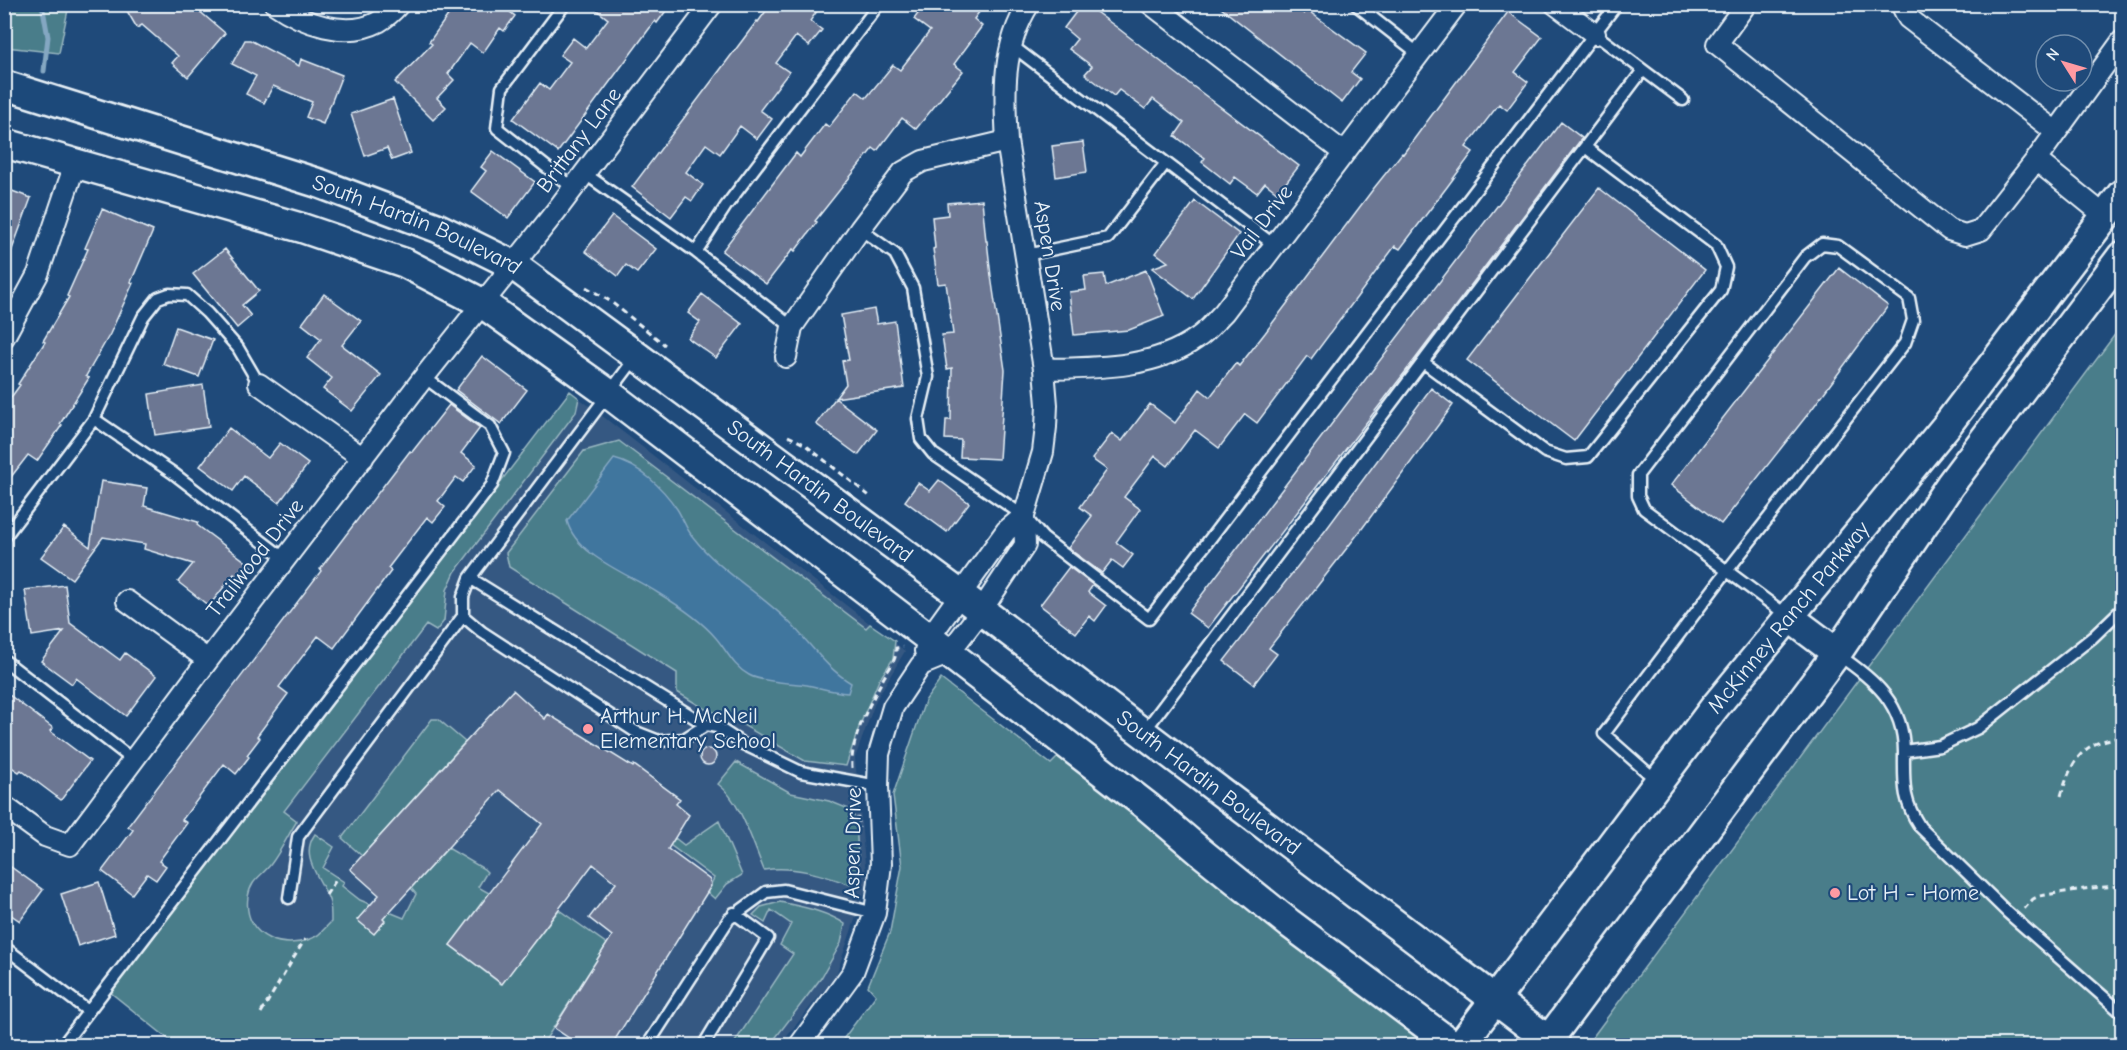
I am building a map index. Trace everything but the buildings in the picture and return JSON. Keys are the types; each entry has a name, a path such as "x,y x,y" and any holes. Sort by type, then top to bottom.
{"main road":[{"name":"South Hardin Boulevard","path":"4,85 321,184 438,228 513,265 971,603 1496,998 1550,1044"},
{"name":"South Hardin Boulevard","path":"4,143 302,228 405,263 482,303 609,394 929,646 1148,807 1289,922 1454,1046"},
{"name":"McKinney Ranch Parkway","path":"1460,1046 1714,708 2114,223 2122,194"},
{"path":"1550,1044 1837,653 1950,484 2122,256"},
{"path":"1789,617 1837,653"}],"street":[{"path":"275,4 302,19 345,29 362,28 378,22 399,4"},
{"name":"Brittany Lane","path":"482,303 579,181 712,4"},
{"name":"Aspen Drive","path":"799,1046 853,972 875,913 881,864 879,754 893,707 921,665 929,646 1025,545 1024,516 1043,452 1047,405 1044,369 1007,141 1004,104 1005,78 1011,45 1029,4"},
{"path":"1151,4 1344,153"},
{"name":"Vail Drive","path":"1044,369 1104,368 1141,361 1179,350 1200,337 1224,312 1457,4"},
{"path":"1555,4 1595,34"},
{"path":"1746,4 1717,44 1949,230 1965,235 1981,230 2036,160 2122,41"},
{"path":"1901,4 1908,18 2056,132"},
{"path":"786,357 792,327 903,172 923,161 1007,141"},
{"path":"2036,160 2114,223"},
{"path":"4,337 38,274 75,164"},
{"name":"Trailwood Drive","path":"4,806 45,836 70,846 208,660 482,303"},
{"path":"259,384 363,458"},
{"path":"127,601 208,660"}],"lane":[{"path":"566,4 502,88 497,128 696,252 792,327"},
{"path":"696,252 726,206 879,4"},
{"path":"1355,4 1419,54"},
{"path":"860,229 895,254 913,288 928,376 918,419 921,439 933,454 1024,516 1043,538 1149,619 1617,4"},
{"path":"1595,34 1683,100"},
{"path":"1011,45 1274,245"},
{"path":"1143,733 1643,70"},
{"path":"1423,362 1545,452 1566,459 1588,457 1721,290 1726,267 1716,245 1585,147"},
{"path":"1026,255 1108,238 1166,164"},
{"path":"1658,782 1604,734 1727,571 1905,343 1913,320 1909,298 1839,246 1822,244 1805,257 1638,475 1638,496 1644,509 1727,571 1789,617"},
{"path":"4,538 94,419 143,317 158,298 169,294 187,295 207,313 238,348 259,384"},
{"path":"289,898 298,837 462,616 463,597 470,578 637,357"},
{"path":"62,1046 492,485 504,453 490,426 424,377"},
{"path":"94,419 173,473 285,559"},
{"path":"470,578 706,725 717,727 768,757 801,772 878,786"},
{"path":"1904,751 1940,746 1978,728 2093,637 2122,609"},
{"path":"462,616 482,632 636,732 660,741 684,739 706,725"},
{"path":"1837,653 1869,676 1883,691 1895,712 1900,725 1904,751 1903,788 1911,813 1928,836 2014,919 2122,1013"},
{"path":"4,660 133,760"},
{"path":"647,1046 734,913 766,892 784,890 875,913"},
{"path":"703,1046 768,938 734,913"},
{"path":"4,946 88,1011"}],"path":[{"path":"859,828 851,765 853,748 882,680 897,656 896,648 929,646"},
{"path":"2061,796 2072,764 2077,757 2100,741 2122,737"},
{"path":"326,896 338,878"},
{"path":"2014,919 2033,899 2039,896 2090,888 2122,886"},
{"path":"261,1013 305,939"}],"shaded area":[{"name":"Arthur H. McNeil Elementary School","path":"570,391 905,651 876,700 855,758 867,885 836,975 780,1045 176,1045 110,992"},
{"path":"614,459 632,466 657,485 677,509 691,534 703,549 777,611 826,662 851,683 848,693 807,685 768,681 749,675 731,658 710,631 696,619 666,598 605,563 581,544 572,533 567,521"}],"green space":[{"path":"7,5 69,5 59,53 6,47"},
{"path":"2122,325 2122,1045 1601,1046 1592,1038"},
{"path":"570,391 579,398 576,412 455,572 447,590 444,621 436,631 426,625 284,811 297,821 275,859 254,882 248,897 248,911 252,923 259,932 269,938 293,943 306,941 318,935 331,922 331,910 327,894 310,860 310,843 315,834 334,847 323,868 344,882 342,886 360,900 404,918 416,894 411,888 448,848 487,872 478,887 489,893 450,945 501,984 559,910 607,944 544,1042 548,1045 176,1045 110,992"},
{"path":"619,441 866,628 870,624 895,641 893,659 879,680 859,727 846,766 805,761 731,718 705,709 677,692 677,673 509,567 506,553 584,451"},
{"path":"941,679 1051,764 1061,754 1419,1038 1413,1046 838,1046 876,995 868,986 890,932 902,866 893,795 925,701"},
{"path":"432,719 438,719 465,742 362,856 342,838"},
{"path":"736,762 791,793 829,801 849,809 856,820 859,874 856,883 851,885 797,870 764,870 740,812 718,784"},
{"path":"719,821 742,875 727,884 715,899 707,892 714,878 670,845 675,838 684,845"},
{"path":"780,902 822,913 845,924 841,943 821,978 770,1045 733,1045 793,954 780,945 791,924 771,910 765,923 753,915 761,907"}],"waterway":[{"path":"42,4 48,37 44,71"}],"place":[{"name":"Arthur H. McNeil Elementary School","path":"588,729"},
{"name":"Lot H - Home","path":"1835,893"}]}
